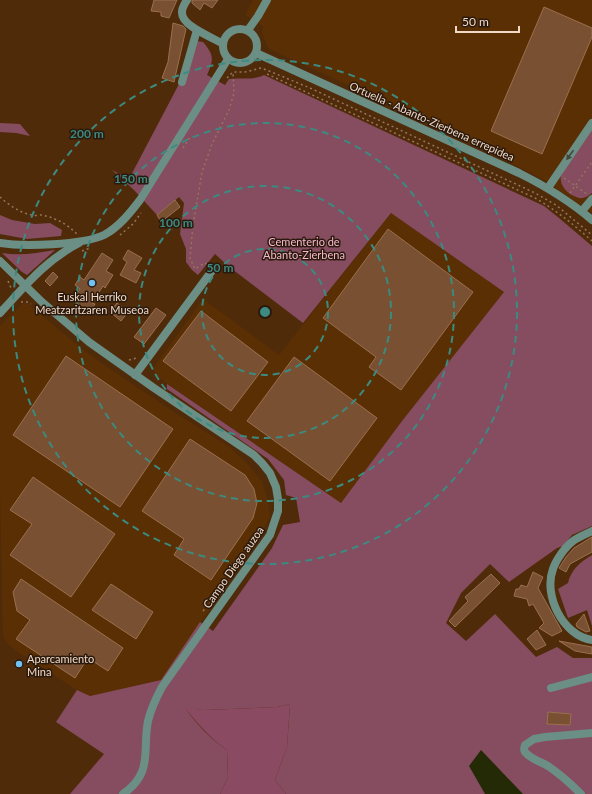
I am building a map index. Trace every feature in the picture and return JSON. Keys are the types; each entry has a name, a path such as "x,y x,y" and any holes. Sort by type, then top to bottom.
{"street":[{"path":"187,0 182,10 185,21 197,30 223,44"},
{"path":"248,30 267,0"},
{"path":"237,29 248,30 256,40 257,48 254,57 244,63 233,62 228,59 224,52 223,44 227,34 237,29"},
{"path":"182,82 197,30"},
{"name":"Ortuella - Abanto-Zierbena errepidea","path":"256,52 519,173 566,199 592,220"},
{"path":"0,312 49,262 64,251 84,241 104,235 130,214 228,59"},
{"path":"548,188 592,123"},
{"path":"582,211 592,198"},
{"path":"0,243 32,245 84,241"},
{"name":"Campo Diego auzoa","path":"0,261 25,286 73,329 135,375 254,455 270,473 276,487 278,511 274,525 264,545 162,687 148,721 146,752 141,774 135,783 123,794"},
{"path":"135,375 211,266"},
{"path":"590,638 577,635 564,623 553,598 550,583 553,569 572,542 592,531"},
{"path":"551,688 592,677"},
{"path":"581,794 564,778 524,752 524,749 525,745 534,739 592,733"}],"path":[{"path":"225,80 233,72 245,72 261,68 310,88 535,193 556,205 592,235"},
{"path":"211,266 205,263 195,268 190,258 193,225 202,172 212,144 229,110 234,93 233,72"},
{"path":"267,74 535,198 566,218 592,241"},
{"path":"182,149 190,136"},
{"path":"566,199 592,162"},
{"path":"557,173 592,198"},
{"path":"0,197 9,205 22,212 33,216 41,215 62,222 70,227 84,241"},
{"path":"116,237 133,224 143,211"},
{"path":"78,253 93,247"},
{"path":"6,279 11,287 11,291"},
{"path":"18,304 20,302 27,302 34,306"},
{"path":"127,360 139,357"},
{"path":"204,611 213,600"}],"shaded area":[{"path":"253,0 592,0 592,213 546,181 533,174 447,131 270,49 267,46 262,32 263,26 245,15"},
{"path":"391,213 504,292 402,421 341,503 159,378 155,374 154,367 203,299 279,355"},
{"path":"27,303 87,353 172,411 228,446 247,463 262,482 268,501 270,517 261,534 161,680 90,696 77,690 21,654 9,645 3,636 0,493 0,326 22,304"},
{"path":"290,704 287,747 275,780 286,794 220,794 228,777 227,750 204,730 185,708 205,710 277,707"},
{"path":"481,750 523,794 485,794 469,766"}],"green space":[{"name":"Cementerio de Abanto-Zierbena","path":"197,41 203,42 212,57 207,75 225,85 229,79 260,77 264,75 544,206 592,246 592,526 572,535 563,546 557,548 509,582 490,564 461,593 446,623 466,641 495,614 536,657 557,647 573,658 592,658 592,794 286,794 275,780 287,747 290,704 277,707 205,710 186,709 195,721 215,741 227,750 228,777 220,794 70,794 104,754 56,722 77,690 90,696 161,680 200,622 213,631 272,548 283,525 300,522 296,498 286,495 284,480 268,459 167,389 167,384 341,503 402,421 504,292 391,213 303,323 228,266 215,254 198,275 186,262 186,249 180,234 184,203 179,197 157,215 134,190 112,170 129,179 179,84"},
{"path":"0,123 20,124 30,136 0,132"},
{"path":"592,129 592,193 586,197 580,198 566,191 562,184 561,176 562,172"},
{"path":"0,215 12,220 35,224 50,223 62,230 61,236 27,239 0,234"},
{"path":"55,250 27,275 2,253 22,254"},
{"path":"592,555 592,626 587,610 568,618 558,589 568,583 571,574 577,567"}],"building":[{"path":"154,0 177,0 169,18 161,16 161,12 151,11"},
{"path":"192,0 218,0 212,8 204,3 200,10 192,3"},
{"path":"544,7 592,28 592,37 542,154 491,131"},
{"path":"173,23 183,26 186,29 174,82 162,78 168,62"},
{"path":"175,200 180,207 161,222 157,215"},
{"path":"388,229 473,292 401,390 369,367 376,357 323,318"},
{"path":"128,250 142,258 134,270 141,273 136,283 120,275 127,262 123,259"},
{"name":"Euskal Herriko Meatzaritzaren Museoa","path":"102,253 113,260 106,271 113,275 105,288 103,286 92,303 95,304 90,313 77,304 79,300 74,297 80,289 75,285 80,277 84,280"},
{"path":"53,272 58,277 50,286 45,281"},
{"path":"117,303 128,312 121,321 110,312"},
{"path":"156,308 166,315 144,344 134,337"},
{"path":"201,311 268,362 231,411 163,361"},
{"path":"66,356 173,429 120,507 13,435"},
{"path":"294,357 377,418 330,481 247,421"},
{"path":"190,439 245,475 254,489 257,503 253,518 211,580 174,555 184,539 142,511"},
{"path":"33,477 115,534 71,597 10,555 32,524 10,510"},
{"path":"592,537 592,552 570,564 566,572 559,568 574,548"},
{"path":"533,572 543,577 538,588 562,631 552,636 539,628 544,623 533,604 529,606 527,599 514,596 516,589 519,589 521,585 527,587"},
{"path":"491,574 500,583 455,627 449,621 468,601 465,597"},
{"path":"21,579 123,648 108,671 88,658 75,678 16,639 30,620 17,611 13,592"},
{"path":"111,584 153,612 136,639 92,610"},
{"path":"584,614 590,631 586,632 577,627 576,624"},
{"path":"537,630 546,645 536,650 527,639"},
{"path":"559,641 592,647 592,654 575,651"},
{"path":"548,712 571,714 570,725 547,724"}],"place":[{"name":"Euskal Herriko Meatzaritzaren Museoa","path":"92,283"},
{"name":"Aparcamiento Mina","path":"19,664"}]}
